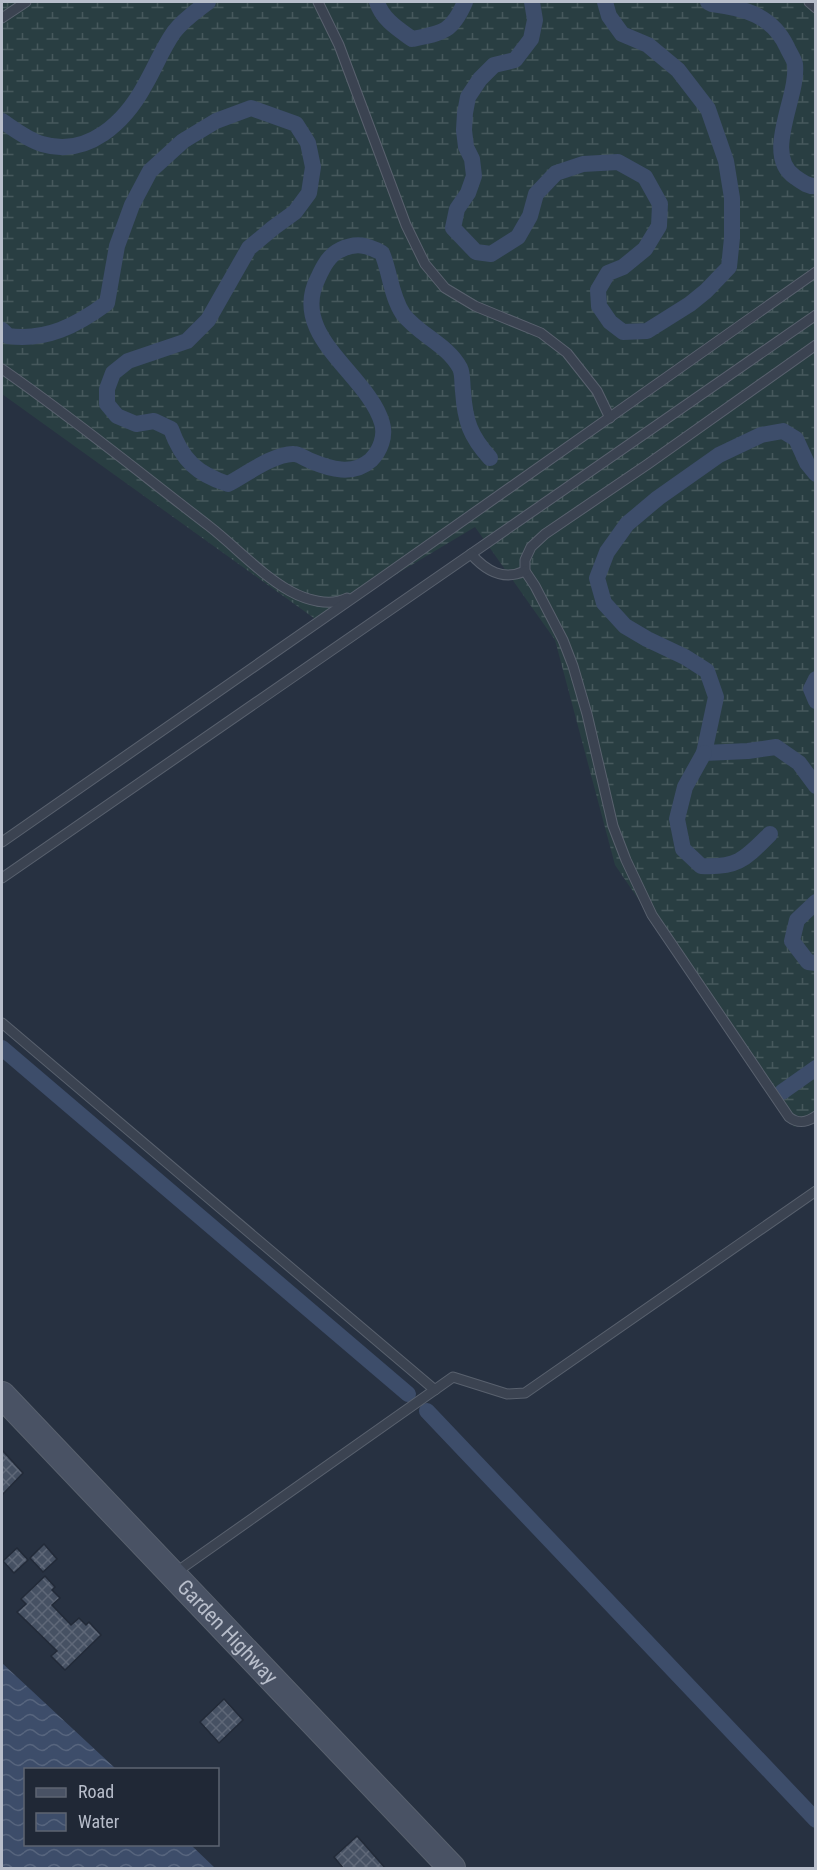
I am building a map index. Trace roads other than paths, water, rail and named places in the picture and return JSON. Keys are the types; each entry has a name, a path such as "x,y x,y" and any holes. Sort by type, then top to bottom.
{"main road":[{"name":"Garden Highway","path":"2,1395 452,1869"}],"lane":[{"path":"2,18 26,2"},
{"path":"318,2 339,45 406,225 425,264 446,288 475,306 541,333 567,353 597,391 610,418"},
{"path":"809,2 816,8"},
{"path":"2,842 816,272"},
{"path":"2,878 816,315"},
{"path":"816,345 545,534 531,547 525,560 525,571 550,614 573,666 587,714 613,826 652,915 789,1117 796,1122 804,1122 816,1116"},
{"path":"2,369 47,401 292,592 308,599 324,602 341,601 373,584"},
{"path":"471,554 481,566 493,573 514,576 525,571"},
{"path":"2,1023 435,1390"},
{"path":"173,1575 453,1377 507,1394 525,1393 816,1191"}],"water":[{"path":"2,1663 115,1768 24,1768 24,1846 192,1846 215,1868 2,1868"}],"waterway":[{"path":"2,121 32,140 59,147 75,146 103,134 116,124 137,99 174,32 208,2"},
{"path":"377,2 387,19 412,39 445,30 456,20 465,2"},
{"path":"532,2 535,20 531,39 515,60 494,65 480,79 468,97 464,130 474,176 468,193 457,209 453,228 476,252 491,254 518,237 530,216 536,194 556,173 583,164 618,162 645,177 660,204 659,226 645,249 623,267 608,273 598,290 599,306 610,322 623,332 647,331 690,304 729,267 732,198 726,161 708,109 678,70 648,45 622,34 609,16 605,2"},
{"path":"708,2 756,15 765,20 781,36 795,64 795,77 784,125 782,155 786,167 795,177 808,185 816,186"},
{"path":"2,330 8,336 48,334 84,319 107,303 117,246 132,205 150,171 183,141 216,121 251,108 296,124 308,143 313,167 309,193 295,212 249,248 208,320 187,341 128,361 113,373 107,389 107,404 117,416 136,424 154,421 171,429 180,449 192,464 208,476 228,484 260,465 286,455 296,454 311,461 341,469 364,465 371,460 379,448 383,438 382,423 374,405 321,336 313,318 312,299 318,278 330,258 336,252 351,246 361,246 382,253 396,300 403,314 448,352 460,368 465,411 470,428 490,458"},
{"path":"816,474 807,463 796,439 783,431 761,435 719,455 658,498 627,524 607,552 597,578 604,603 625,626 707,671 716,697 704,753 776,747 799,763 816,786"},
{"path":"816,679 811,689 816,701"},
{"path":"704,753 685,787 677,819 683,849 701,866 724,865 747,856 770,834"},
{"path":"816,902 797,920 792,941 808,962 816,963"},
{"path":"2,1048 408,1394"},
{"path":"782,1092 816,1068"},
{"path":"427,1411 816,1820"}]}
